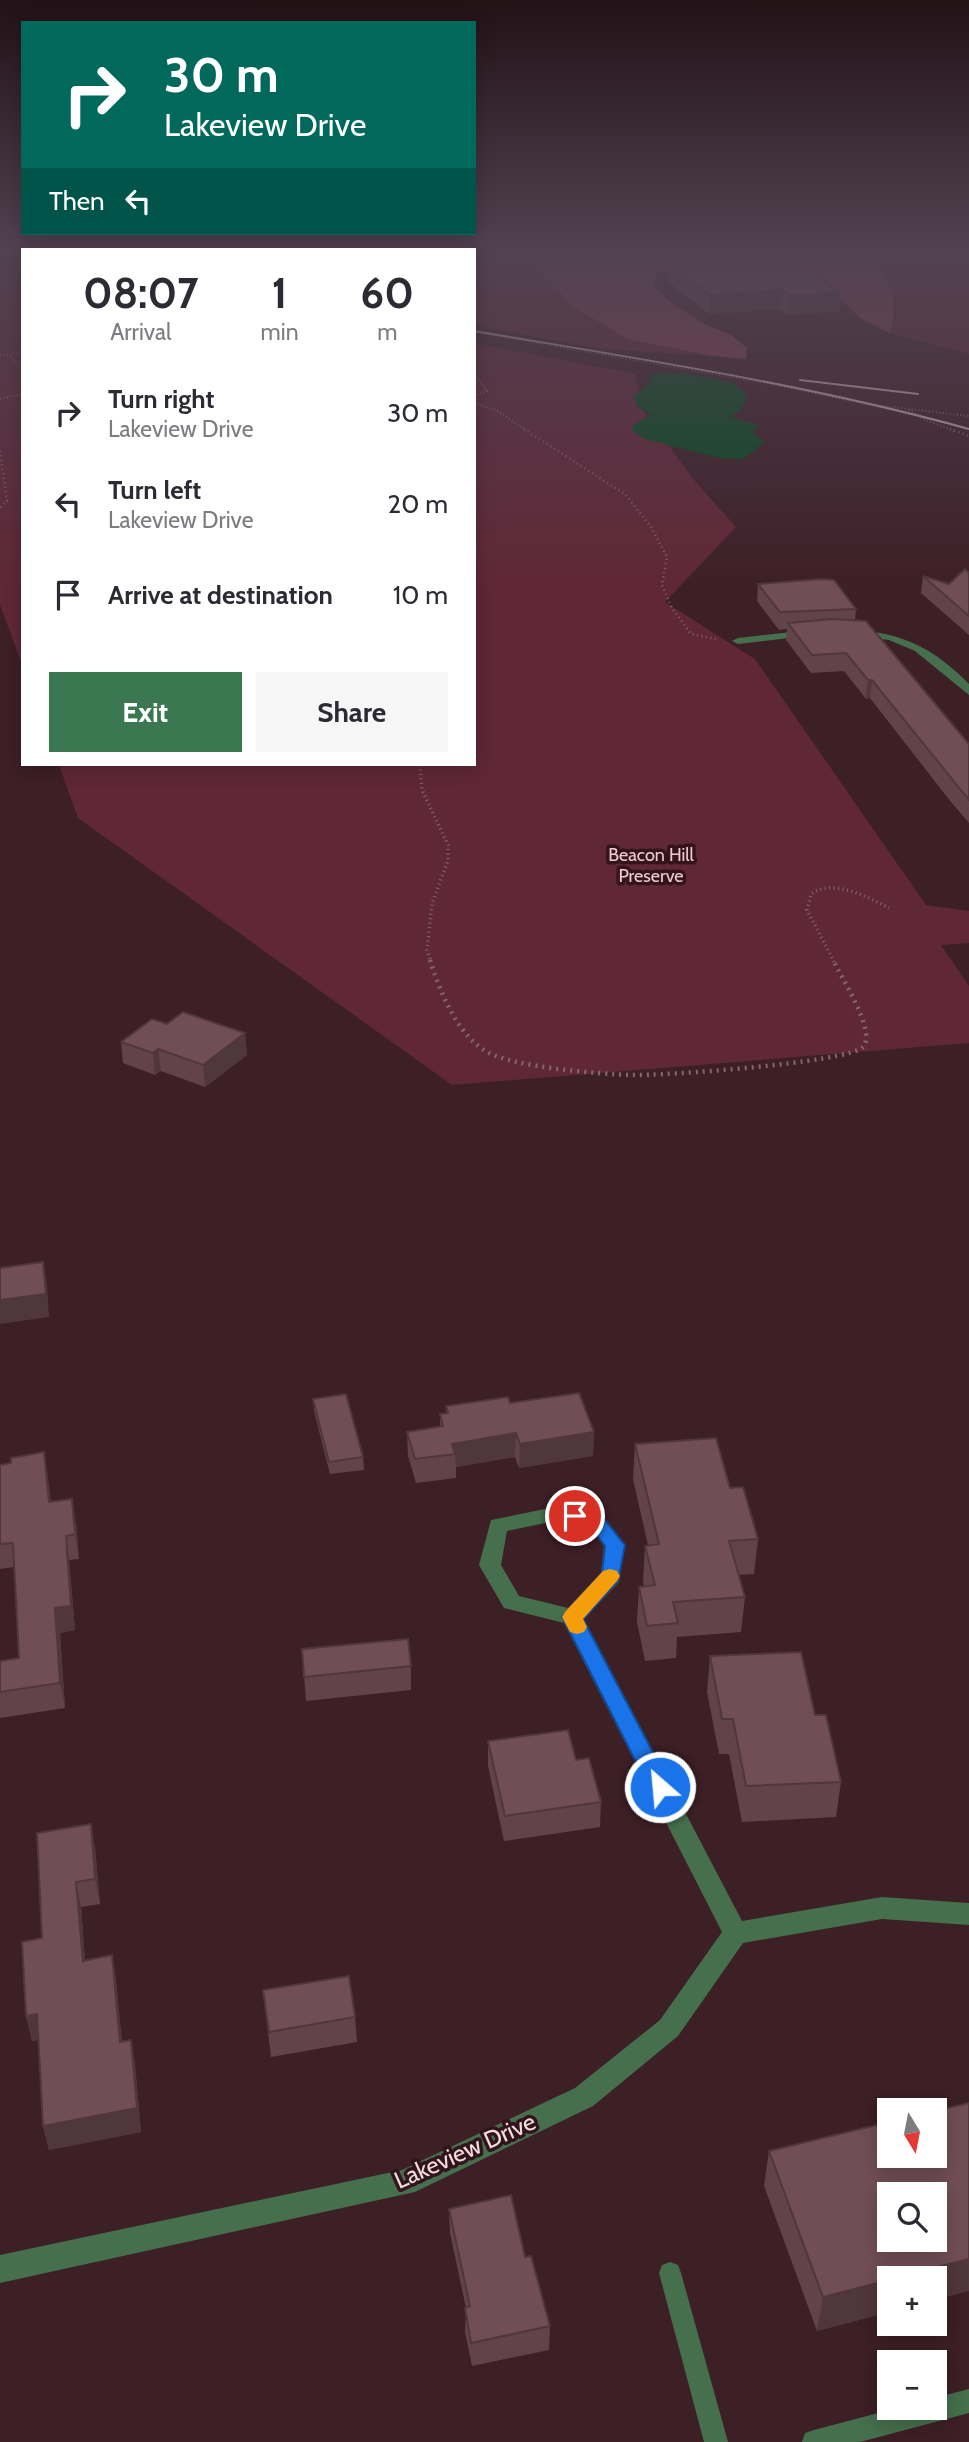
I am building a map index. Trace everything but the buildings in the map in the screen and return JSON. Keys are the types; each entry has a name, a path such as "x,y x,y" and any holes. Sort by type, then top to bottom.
{"street":[{"path":"738,641 821,632"},
{"path":"840,632 882,636 917,645 941,662 969,691"},
{"path":"572,1617 611,1576 615,1545 594,1518 555,1514 498,1525 490,1565 512,1602 572,1617 735,1933 882,1908 969,1914"},
{"name":"Lakeview Drive","path":"0,2269 405,2183 584,2097 669,2028 735,1933"}],"lane":[{"path":"670,2273 716,2442"},
{"path":"814,2442 969,2402"}],"path":[{"path":"636,361 909,410 969,415"},
{"path":"476,377 487,391 476,396"},
{"path":"0,399 21,394"},
{"path":"476,403 498,411 626,495 651,527 667,557 661,579 662,587 683,625 691,634 738,641"},
{"path":"909,410 923,419 969,436"},
{"path":"0,451 7,500 0,508"},
{"path":"420,766 422,790 448,845 448,860 432,904 427,950 433,970 456,1019 470,1040 489,1053 517,1063 631,1075 795,1063 846,1056 863,1047 868,1035 864,1021 807,910 810,895 816,890 827,888 849,890 866,895 890,908"}],"green space":[{"path":"0,361 21,361 21,662 0,605"},
{"name":"Beacon Hill Preserve","path":"476,361 567,361 635,374 644,412 694,480 736,527 665,602 755,659 926,905 969,911 969,943 941,945 969,986 969,1043 452,1085 78,818 59,766 476,766"}],"shaded area":[{"path":"685,373 733,383 748,395 740,411 729,416 760,426 752,432 765,442 743,459 723,459 645,439 632,430 633,425 651,415 638,407 633,397 649,383 651,374"}],"tram line":[{"path":"655,361 846,399 969,429"},
{"path":"800,380 918,394"}],"slow traffic":[{"path":"577,1627 572,1617 610,1576"}],"route":[{"path":"575,1516 594,1518 615,1545 611,1576 572,1617 660,1787"}]}
